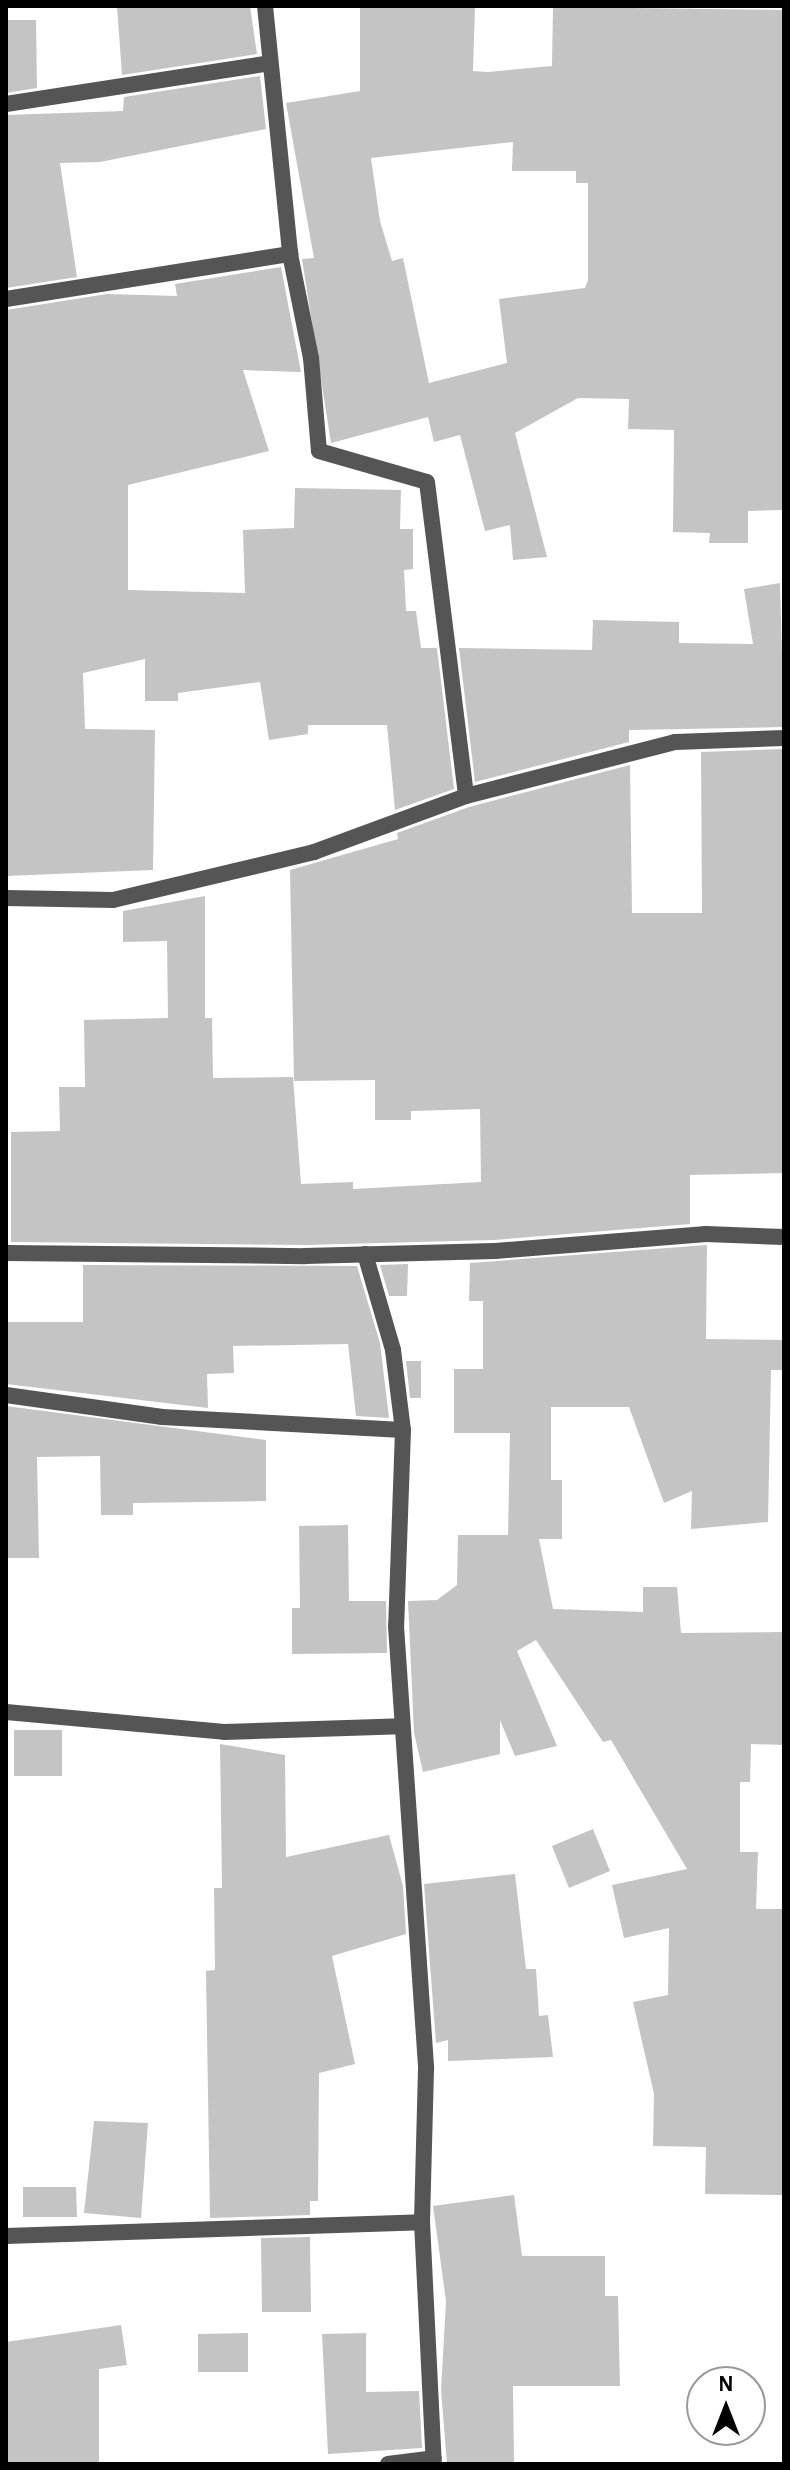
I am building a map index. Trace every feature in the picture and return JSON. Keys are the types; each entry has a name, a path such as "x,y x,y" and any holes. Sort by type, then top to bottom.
{"street":[{"path":"265,6 290,254 311,358 319,451 427,482 466,796"},
{"path":"6,104 270,63"},
{"path":"6,299 290,254"},
{"path":"6,898 113,900 314,852 466,796 675,742 784,738"},
{"path":"6,1253 365,1254 495,1251 706,1234 784,1237"},
{"path":"365,1254 393,1350 403,1430 396,1626 426,2069 422,2222 434,2461 388,2464"},
{"path":"6,1395 162,1417 403,1430"},
{"path":"6,1712 224,1732 401,1726"},
{"path":"6,2236 422,2222"}],"building":[{"path":"117,6 250,6 257,54 122,75"},
{"path":"360,6 475,6 473,71 487,72 552,66 553,7 784,10 784,510 748,511 748,543 709,543 710,533 673,532 674,430 628,429 629,399 578,398 515,433 547,557 513,560 510,525 485,531 460,435 434,442 428,417 331,443 302,259 314,258 286,103 360,91","holes":["513,142 512,171 576,171 576,183 588,183 588,280 585,288 499,299 507,363 429,383 403,258 392,261 380,221 371,158"]},
{"path":"6,20 36,20 37,88 6,93"},
{"path":"260,76 266,129 100,162 60,163 77,277 6,288 6,115 123,111 124,97"},
{"path":"281,267 301,372 243,370 269,451 128,485 128,590 245,593 243,530 294,528 295,488 401,490 400,529 413,529 413,569 404,570 406,611 416,611 421,648 437,648 454,789 395,810 387,725 308,725 308,734 269,740 260,682 178,693 178,701 145,701 145,659 83,673 85,729 155,730 153,870 6,876 6,310 107,294 177,296 175,284"},
{"path":"780,583 784,727 629,730 629,742 475,782 459,648 592,650 593,620 679,622 679,643 753,644 744,589"},
{"path":"784,749 784,1173 690,1175 690,1224 494,1240 305,1245 11,1242 11,1132 60,1131 59,1087 85,1087 84,1020 168,1018 167,941 123,942 123,911 205,896 205,1018 212,1018 213,1078 293,1077 301,1184 353,1182 353,1189 481,1182 480,1109 411,1111 411,1120 375,1120 375,1080 294,1081 290,870 398,839 397,833 469,807 630,765 632,913 702,913 701,752"},
{"path":"707,1245 706,1339 784,1340 784,1370 771,1370 768,1522 691,1529 692,1491 664,1503 629,1407 551,1407 551,1480 562,1480 562,1539 539,1539 553,1609 643,1612 643,1587 677,1587 681,1633 784,1632 784,1745 751,1744 750,1782 740,1782 740,1852 758,1852 756,1909 784,1909 784,2195 705,2194 706,2147 653,2146 654,2094 633,2002 668,1995 669,1928 624,1938 612,1885 687,1869 611,1740 603,1742 536,1640 517,1651 557,1746 515,1756 500,1720 500,1754 423,1772 414,1733 408,1601 437,1600 457,1585 458,1535 508,1535 510,1433 454,1433 454,1369 483,1369 483,1301 469,1301 470,1263"},
{"path":"408,1264 407,1296 389,1296 380,1265"},
{"path":"83,1265 357,1266 380,1343 389,1418 356,1416 348,1344 233,1346 234,1373 207,1374 208,1408 6,1384 6,1322 83,1322"},
{"path":"406,1361 421,1361 421,1398 410,1398"},
{"path":"6,1406 266,1440 266,1501 133,1503 133,1515 101,1515 100,1456 37,1457 39,1558 8,1558"},
{"path":"348,1525 349,1601 386,1601 387,1653 292,1654 292,1608 300,1608 299,1526"},
{"path":"14,1730 62,1730 62,1776 14,1776"},
{"path":"220,1744 285,1755 286,1857 389,1835 403,1886 406,1934 332,1956 355,2064 319,2073 318,2201 310,2201 310,2215 210,2218 206,1971 215,1970 214,1888 222,1888"},
{"path":"593,1829 610,1871 569,1888 552,1846"},
{"path":"515,1874 526,1969 536,1969 539,2016 548,2015 553,2057 448,2061 448,2040 436,2043 424,1884"},
{"path":"94,2121 148,2123 141,2218 84,2213"},
{"path":"23,2187 76,2187 77,2217 23,2217"},
{"path":"514,2195 522,2256 605,2256 605,2296 618,2296 620,2386 513,2386 514,2464 447,2464 441,2390 446,2301 433,2206"},
{"path":"310,2237 311,2312 262,2312 261,2238"},
{"path":"121,2325 127,2365 99,2369 99,2463 6,2464 6,2342"},
{"path":"248,2333 248,2372 198,2372 198,2334"},
{"path":"366,2333 366,2392 419,2391 422,2448 328,2454 322,2334"}]}
